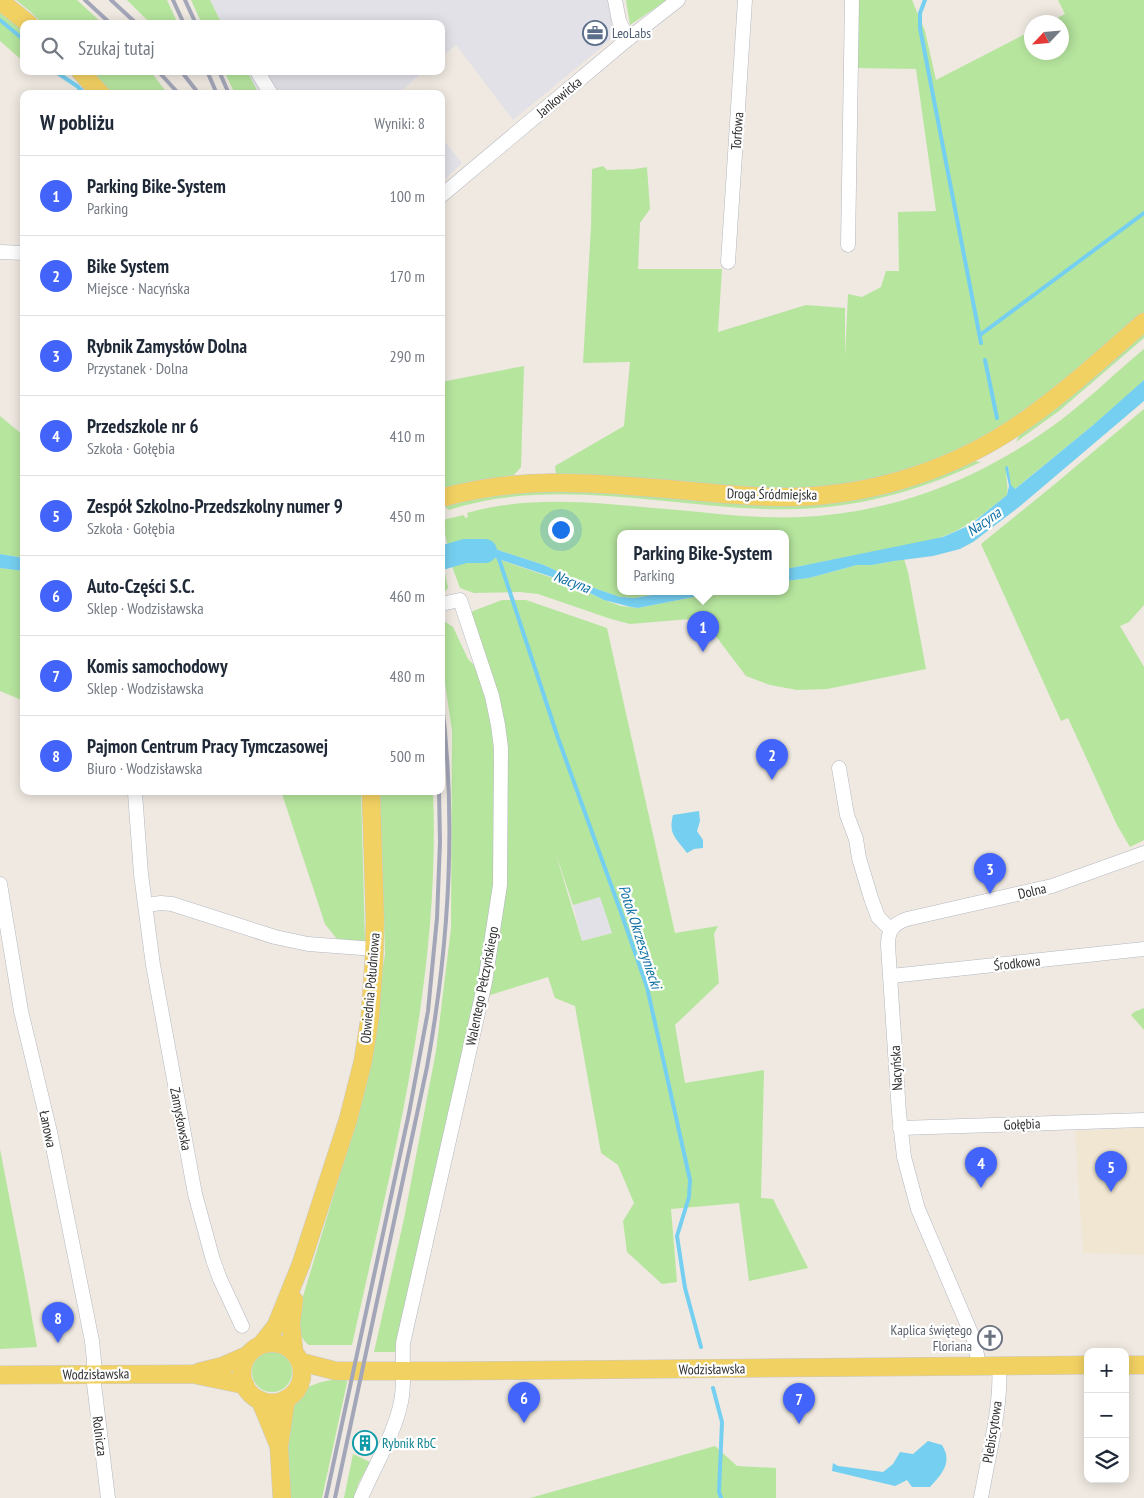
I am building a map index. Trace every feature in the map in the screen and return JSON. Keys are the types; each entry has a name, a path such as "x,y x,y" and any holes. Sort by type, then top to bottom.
{"main road":[{"path":"0,1 24,20"},
{"path":"84,75 97,90"},
{"name":"Droga Śródmiejska","path":"445,497 497,486 544,482 590,483 782,497 838,494 882,485 941,466 974,451 1006,433 1047,405 1144,322"},
{"name":"Obwiednia Południowa","path":"255,1350 278,1321 301,1264 348,1120 359,1078 370,1017 375,949 371,795"},
{"name":"Obwiednia Południowa","path":"297,1357 291,1332 291,1317 301,1264"},
{"path":"271,1343 280,1344 297,1357 302,1375 299,1386 294,1394 286,1399 273,1402 260,1400 245,1385 243,1369 255,1350 271,1343"},
{"name":"Wodzisławska","path":"192,1374 223,1366 255,1350"},
{"name":"Wodzisławska","path":"297,1357 336,1371 1084,1365"},
{"path":"1129,1365 1144,1365"},
{"name":"Wodzisławska","path":"299,1386 336,1371"},
{"name":"Wodzisławska","path":"0,1375 192,1374 245,1385"},
{"path":"282,1498 279,1447 286,1399"},
{"path":"260,1400 279,1447"}],"street":[{"path":"615,0 619,21 628,39"},
{"name":"Jankowicka","path":"445,193 628,39 678,0"},
{"name":"Torfowa","path":"728,262 746,0"},
{"path":"848,245 852,0"},
{"path":"259,75 269,90"},
{"path":"0,252 20,253"},
{"name":"Walentego Pełczyńskiego","path":"361,1498 386,1446 398,1416 402,1399 403,1343 485,982 500,885 501,748 498,725 492,696 460,600 445,603"},
{"path":"839,768 844,801 856,838 859,858 878,916 890,929"},
{"name":"Zamysłowska","path":"135,795 140,874 146,905 153,965 197,1200 212,1260 242,1326"},
{"name":"Dolna","path":"890,929 896,923 907,919 1052,886 1144,853"},
{"name":"Łanowa","path":"0,884 22,1011 50,1132 90,1329 94,1374"},
{"path":"146,905 172,904 246,929 308,944 375,949"},
{"name":"Nacyńska","path":"890,929 888,937 900,1128 904,1157 918,1208 974,1340 979,1365"},
{"name":"Środkowa","path":"891,976 1144,949"},
{"name":"Gołębia","path":"900,1128 1144,1120"},
{"name":"Plebiscytowa","path":"981,1498 998,1390 999,1365"},
{"name":"Rolnicza","path":"94,1374 108,1498"}],"shaded area":[{"path":"210,0 608,0 614,37 513,120 456,45 445,54 445,20 220,20"},
{"path":"249,75 419,75 404,90 257,90"},
{"path":"445,142 462,163 445,179"},
{"path":"600,897 612,933 582,941 573,905"},
{"path":"1144,1128 1144,1255 1083,1253 1075,1131"}],"green space":[{"path":"16,0 77,0 99,20 39,20"},
{"path":"127,0 167,0 176,20 147,20"},
{"path":"191,0 210,0 220,20 200,20"},
{"path":"626,0 667,0 630,25"},
{"path":"856,0 912,0 925,31 936,80 1024,35 1024,60 1069,60 1069,15 1063,15 1065,14 1058,0 1144,0 1144,313 1072,375 1022,414 961,450 900,473 834,487 779,490 556,475 555,466 624,426 630,362 583,363 591,227 592,169 603,166 607,170 647,167 650,209 640,223 638,269 722,269 718,332 806,305 845,308 845,357 848,294 862,297 881,287 886,271 899,271 898,212 936,211 916,69 855,68"},
{"path":"0,13 20,28 20,58 0,41"},
{"path":"94,75 153,75 165,90 108,90"},
{"path":"226,75 249,75 257,90 233,90"},
{"path":"1144,332 1144,338 1059,411 1016,442 1020,434"},
{"path":"1144,349 1144,380 1097,422 1015,489 1011,486 1008,466 1006,473 1007,495 973,521 956,531 934,540 789,568 789,530 617,530 617,595 652,595 635,598 620,597 591,587 544,565 492,548 471,545 453,548 456,558 473,555 489,556 567,583 621,606 638,608 704,595 789,595 789,581 809,578 857,565 872,565 904,559 926,669 827,689 797,690 770,685 746,676 702,618 630,624 538,594 520,592 474,593 460,588 453,569 445,533 445,519 464,515 465,518 468,517 467,513 519,503 572,502 772,517 838,514 873,508 939,488 970,475 1031,441 1072,412"},
{"path":"524,366 521,467 514,475 445,487 445,381"},
{"path":"1144,409 1144,605 1129,622 1120,626 1144,667 1144,840 1130,847 1117,825 1068,718 1061,721 981,544"},
{"path":"0,416 20,433 20,557 0,554"},
{"path":"973,461 981,462 929,484 876,499 821,508 765,509 726,507 567,494 488,500 449,510 445,507 465,500 512,492 583,490 755,504"},
{"path":"0,568 20,570 20,699 0,691"},
{"path":"445,573 448,588 445,591"},
{"path":"502,600 526,600 607,628 675,933 718,926 714,934 719,983 675,1025 685,1083 764,1070 761,1198 773,1199 808,1268 749,1281 739,1203 671,1209 677,1282 662,1284 627,1252 623,1221 634,1203 618,1165 601,1153 575,1006 555,998 548,977 487,996 506,743 469,616 473,611","holes":["555,851 573,905 600,897 612,933 582,941"]},
{"path":"445,622 453,627 468,659 478,669 492,729 495,778 494,902 465,1057 395,1352 374,1352 404,1219 436,1051 451,928 452,731 445,683"},
{"path":"282,795 361,795 365,941 337,939 325,924"},
{"path":"380,795 433,795 433,861 429,931 421,1001 411,1070 383,1208 352,1345 309,1345 302,1336 299,1326 301,1303 364,1095 385,954"},
{"path":"1144,1008 1144,1030 1131,1015"},
{"path":"0,1149 26,1284 37,1347 0,1349"},
{"path":"272,1352 286,1358 292,1372 286,1386 272,1392 258,1386 252,1372 258,1358"},
{"path":"348,1378 322,1498 291,1498 284,1439 288,1411 300,1393 309,1387 320,1382"},
{"path":"715,1446 737,1466 776,1468 776,1498 530,1498"},
{"path":"353,1454 370,1462 358,1484 354,1498 344,1498"}],"water":[{"path":"1144,380 1144,401 1019,507 973,542 960,549 933,556 872,565 857,565 809,578 789,581 789,568 943,537 970,525 1007,495 1009,486 1005,467 1008,466 1011,485 1015,489 1092,426"},
{"path":"471,545 492,548 544,565 591,587 620,597 704,595 638,608 631,607 604,600 567,582 489,556 473,555 456,558 453,548"},
{"path":"0,554 20,557 20,570 0,568"},
{"path":"699,811 700,821 697,831 703,840 703,848 694,849 687,853 672,831 673,815"},
{"path":"928,1441 942,1445 946,1457 945,1468 930,1487 912,1487 907,1480 895,1486 832,1471 833,1463 838,1466 883,1472 893,1464 900,1452 913,1454"}],"waterway":[{"path":"925,0 920,13 920,28 981,343"},
{"path":"0,20 20,37"},
{"path":"60,75 81,90"},
{"path":"980,335 1144,213"},
{"path":"985,360 997,418"},
{"name":"Nacyna","path":"445,557 465,551 485,551"},
{"name":"Potok Okrzeszyniecki","path":"498,556 558,738 647,987 690,1180 689,1197 677,1236 685,1288 701,1347"},
{"name":"Potok Okrzeszyniecki","path":"713,1388 722,1422 719,1492 721,1498"}],"railway":[{"path":"85,0 107,20"},
{"path":"111,0 133,20"},
{"path":"173,0 182,20"},
{"path":"185,0 194,20"},
{"path":"162,75 175,90"},
{"path":"184,75 196,90"},
{"path":"209,75 215,90"},
{"path":"221,75 227,90"},
{"path":"335,1498 427,1067 435,1021 441,975 448,882 449,789 445,733"},
{"path":"326,1498 409,1113 428,1011 437,918 440,842 439,795"}],"place":[{"name":"LeoLabs","path":"595,33"},
{"name":"Parking Bike-System","path":"703,652"},
{"name":"Bike System","path":"772,780"},
{"name":"Rybnik Zamysłów Dolna","path":"990,894"},
{"name":"Przedszkole nr 6","path":"981,1188"},
{"name":"Zespół Szkolno-Przedszkolny numer 9","path":"1111,1192"},
{"name":"Kaplica świętego Floriana","path":"990,1338"},
{"name":"Pajmon Centrum Pracy Tymczasowej","path":"58,1343"},
{"name":"Auto-Części S.C.","path":"524,1423"},
{"name":"Komis samochodowy","path":"799,1424"},
{"name":"Rybnik RbC","path":"365,1443"}]}
